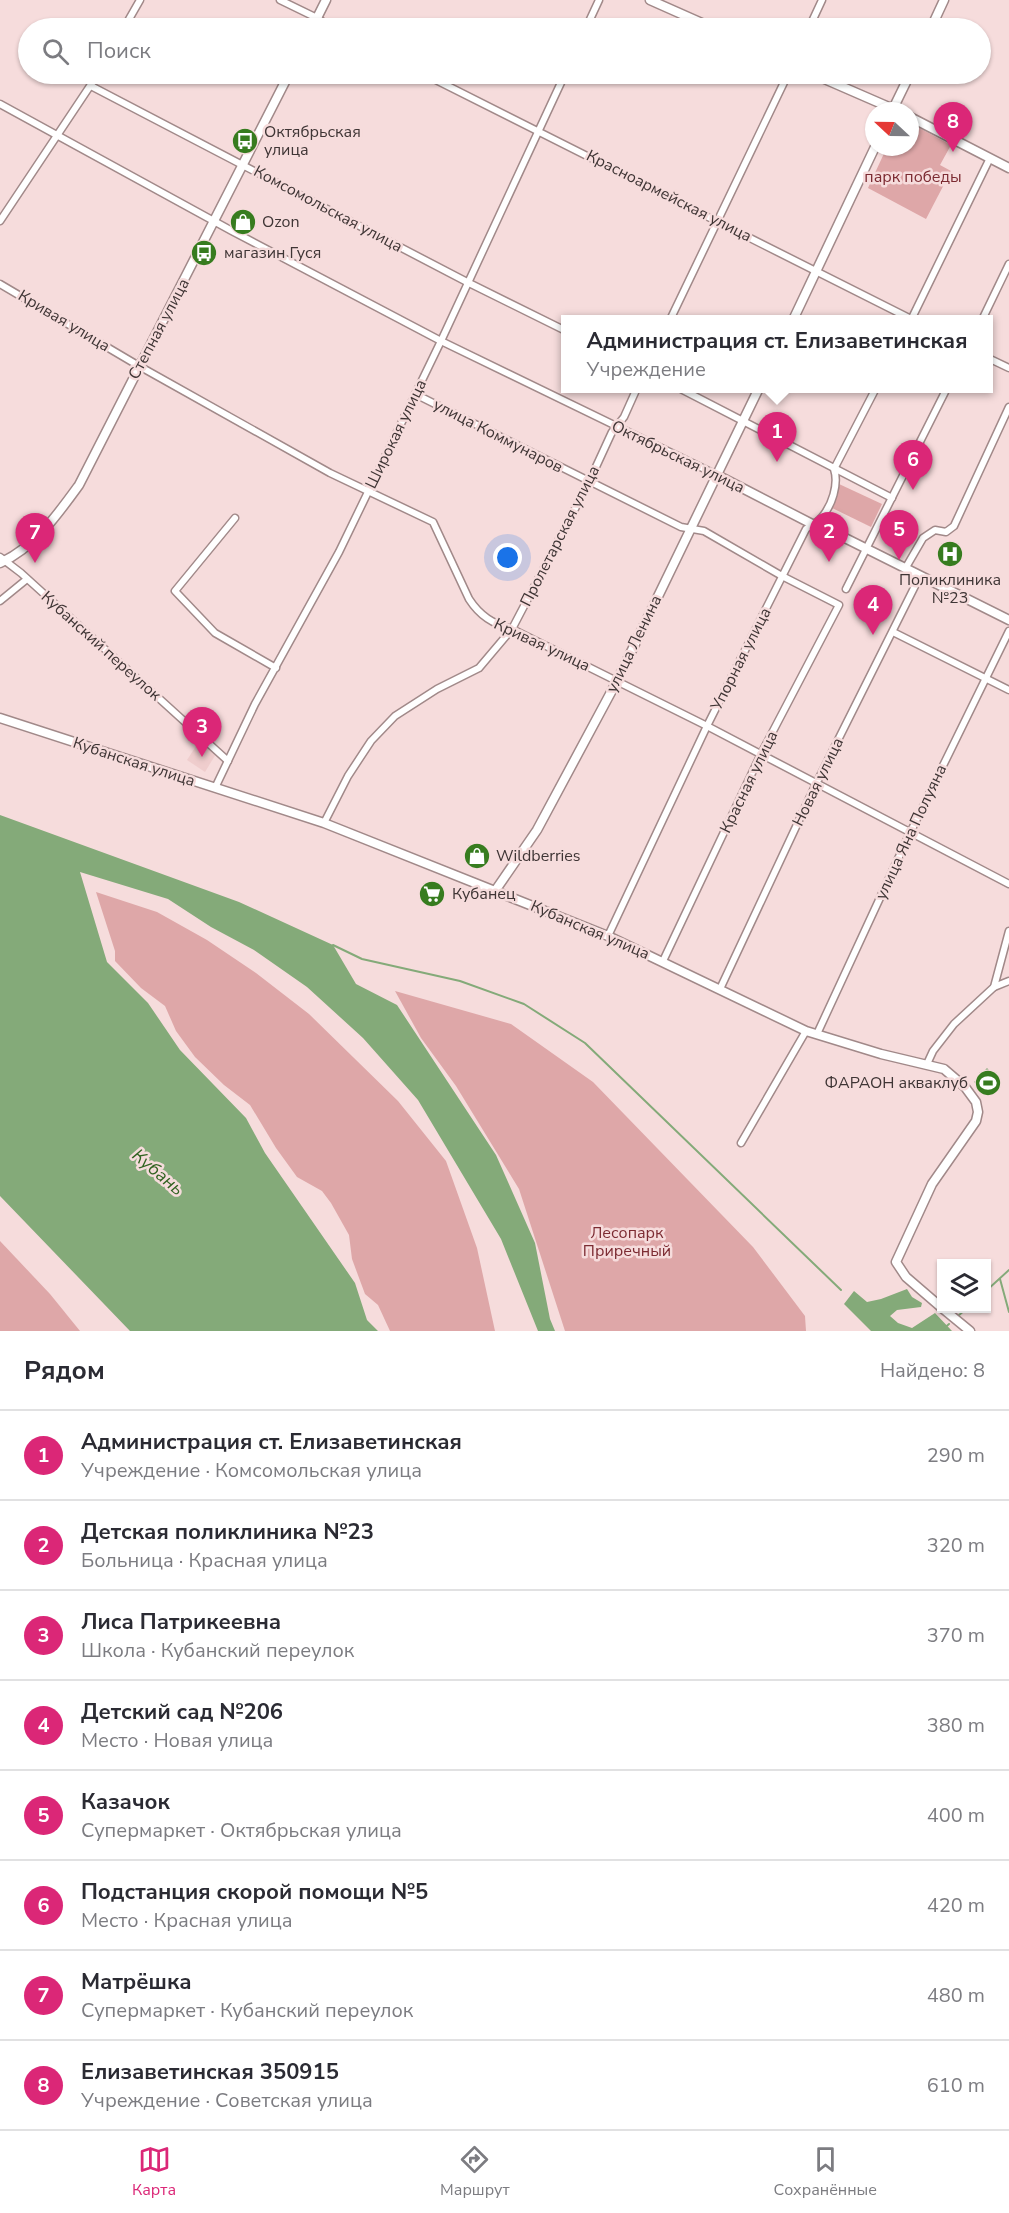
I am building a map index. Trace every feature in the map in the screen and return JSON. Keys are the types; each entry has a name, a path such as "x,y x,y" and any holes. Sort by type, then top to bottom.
{"street":[{"path":"130,18 140,0"},
{"path":"280,0 317,18 326,0"},
{"path":"591,18 599,0"},
{"path":"650,0 690,18"},
{"path":"814,18 822,0"},
{"path":"936,18 944,0"},
{"name":"Степная улица","path":"2,560 32,541 57,515 79,485 284,84"},
{"name":"Красноармейская улица","path":"445,84 904,315"},
{"name":"Широкая улица","path":"215,788 255,704 339,552 441,341 560,84"},
{"path":"672,315 783,84"},
{"path":"836,84 876,102"},
{"path":"898,102 906,84"},
{"path":"0,221 91,86"},
{"name":"Комсомольская улица","path":"91,86 561,329"},
{"name":"Октябрьская улица","path":"0,104 441,341 1009,620"},
{"path":"919,122 1009,168"},
{"path":"795,315 871,156"},
{"path":"914,315 990,158"},
{"path":"984,315 1009,264"},
{"name":"Кривая улица","path":"0,284 139,366 330,473 433,522 469,599 476,610 492,622 512,629 707,726 1009,884"},
{"path":"993,360 1009,368"},
{"name":"Пролетарская улица","path":"324,822 348,776 371,741 395,716 437,689 479,668 512,629 589,482 612,432 624,417 635,393"},
{"path":"688,393 892,498"},
{"name":"улица Ленина","path":"495,891 537,830 617,681 757,393"},
{"name":"Упорная улица","path":"608,936 707,726 806,529 824,516 836,487 837,478 834,469 873,393"},
{"path":"846,589 944,393"},
{"name":"улица Коммунаров","path":"415,394 681,527 704,531 782,576 839,605"},
{"path":"905,569 922,538 935,530 946,532 954,526 1009,407"},
{"path":"235,518 175,591 215,633 276,669"},
{"name":"Кубанский переулок","path":"2,560 27,579 228,761"},
{"name":"Новая улица","path":"720,989 816,784 920,576"},
{"path":"0,601 27,579"},
{"name":"Красная улица","path":"663,961 761,754 839,605"},
{"name":"улица Яна Полуяна","path":"817,1034 910,833 1009,631"},
{"path":"893,632 1009,690"},
{"name":"Кубанская улица","path":"0,718 324,822 608,936 806,1031 881,1054 944,1069 965,1087 976,1102 978,1112 976,1120 932,1184 896,1262 906,1277 937,1304"},
{"path":"994,987 1009,931"},
{"path":"927,1064 933,1051 954,1024 994,987 1009,981"},
{"path":"741,1143 806,1031"},
{"path":"948,1313 970,1331"}],"shaded area":[{"path":"198,743 216,754 205,772 187,760"}],"green space":[{"name":"парк победы","path":"919,128 951,145 940,165 951,171 926,219 868,188 883,156 919,156"},
{"path":"839,484 882,504 871,527 828,506"},
{"path":"96,892 157,912 207,940 256,973 309,1014 398,1101 446,1161 477,1248 495,1331 390,1331 378,1305 365,1294 352,1259 349,1235 331,1203 322,1191 297,1177 250,1105 224,1085 195,1057 176,1031 165,1006 141,988 115,961 115,951"},
{"name":"Лесопарк Приречный","path":"395,991 511,1024 593,1082 753,1247 805,1316 806,1331 565,1331 519,1189 456,1086 421,1038"},
{"path":"0,1241 50,1294 80,1331 0,1331"}],"water":[{"name":"Кубань","path":"0,815 239,902 333,945 356,984 397,1005 496,1155 535,1243 550,1319 555,1331 538,1331 501,1239 418,1100 363,1038 307,987 254,950 211,927 168,899 80,872 107,962 148,1003 180,1050 246,1118 265,1153 355,1283 367,1320 378,1331 130,1331 0,1196"},
{"name":"ФАРАОН акваклуб","path":"987,1068 1001,1083 989,1096 974,1082"},
{"path":"907,1289 912,1297 922,1303 921,1307 897,1310 890,1316 898,1323 912,1328 935,1313 952,1331 871,1331 844,1304 854,1291 867,1302"}],"waterway":[{"path":"333,945 362,959 460,981 524,1004 585,1043 841,1290"},
{"path":"991,1286 1009,1270"},
{"path":"1000,1279 1009,1312"},
{"path":"957,1317 961,1313"},
{"path":"941,1331 949,1324"}],"place":[{"name":"Октябрьская улица","path":"245,141"},
{"name":"Елизаветинская 350915","path":"953,152"},
{"name":"Ozon","path":"243,222"},
{"name":"магазин Гуся","path":"204,253"},
{"name":"Администрация ст. Елизаветинская","path":"777,462"},
{"name":"Подстанция скорой помощи №5","path":"913,490"},
{"name":"Поликлиника №23","path":"950,554"},
{"name":"Казачок","path":"899,560"},
{"name":"Детская поликлиника №23","path":"829,562"},
{"name":"Матрёшка","path":"35,563"},
{"name":"Детский сад №206","path":"873,635"},
{"name":"Лиса Патрикеевна","path":"202,757"},
{"name":"Wildberries","path":"477,856"},
{"name":"Кубанец","path":"432,894"},
{"name":"ФАРАОН акваклуб","path":"988,1083"}]}
